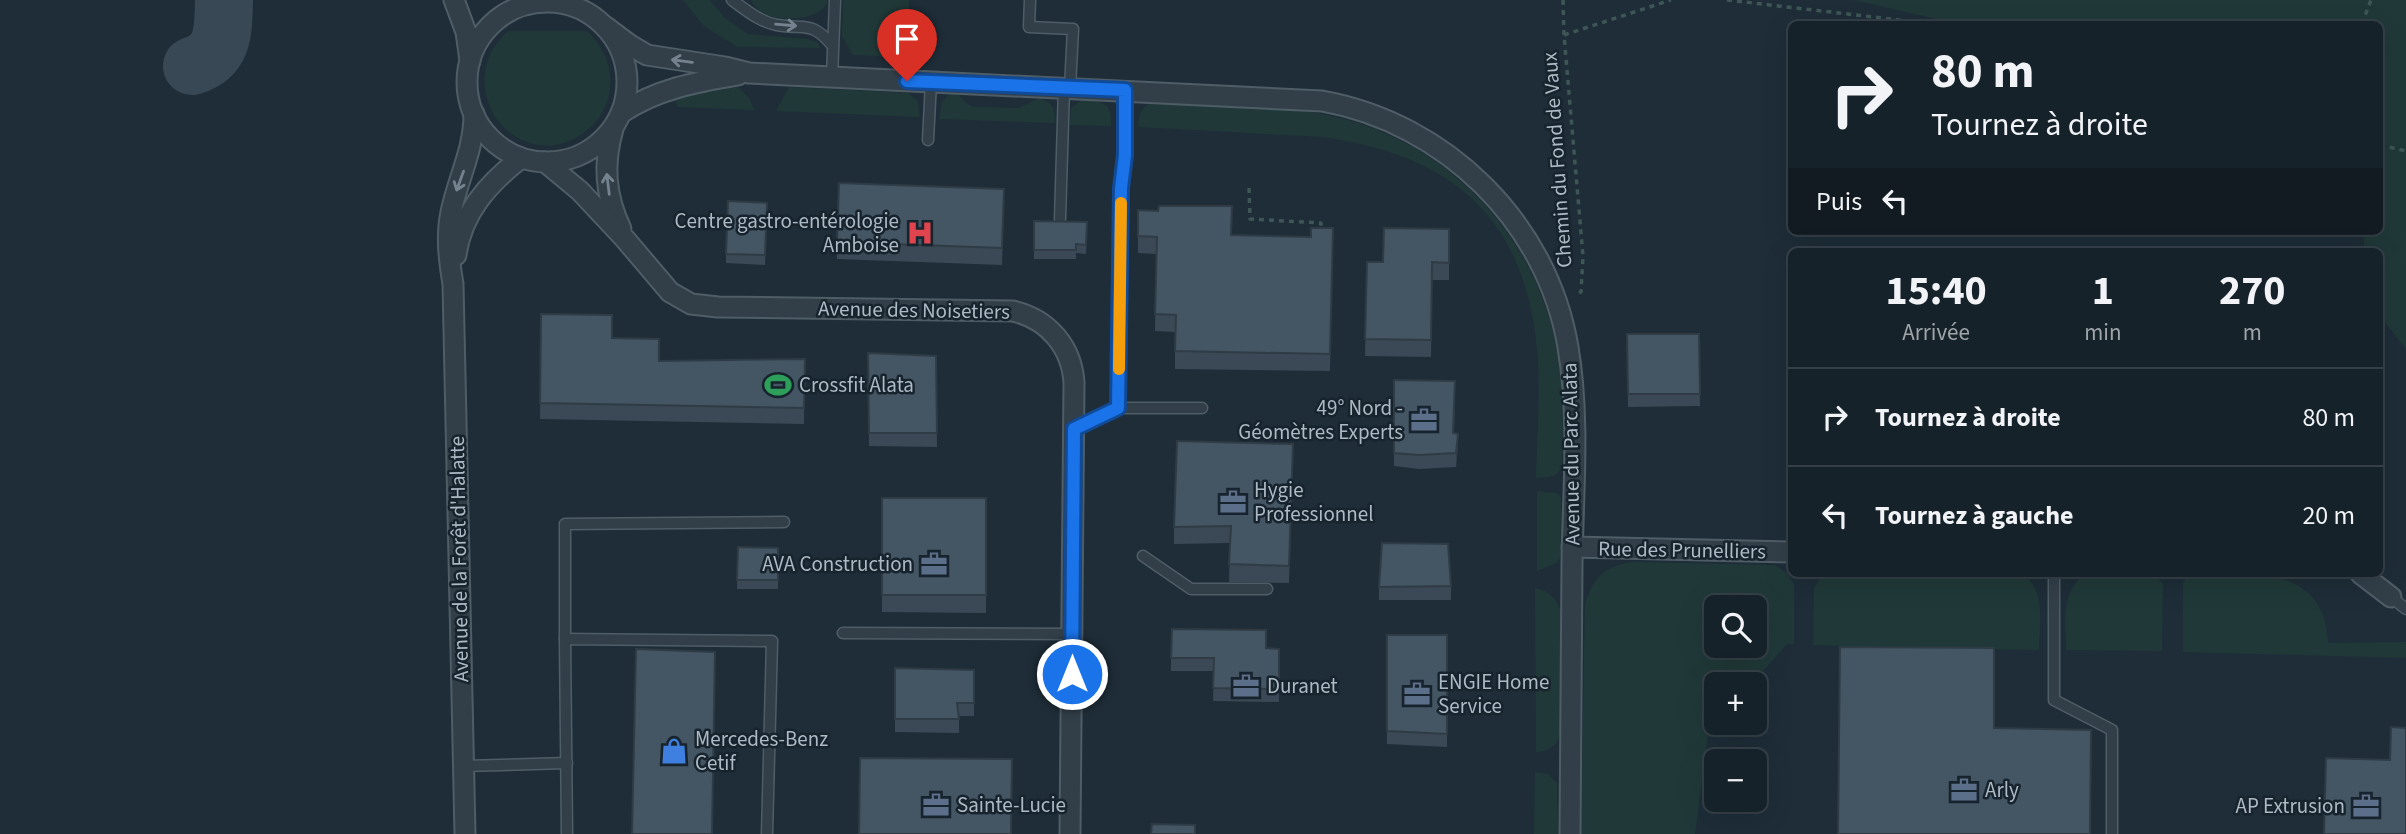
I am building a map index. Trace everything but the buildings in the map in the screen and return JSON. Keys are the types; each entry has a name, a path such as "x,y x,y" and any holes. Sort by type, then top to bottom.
{"street":[{"path":"454,0 466,32 470,62 468,88 474,114 490,138 504,150 521,158 545,162 579,155 594,146 617,121 627,86 621,50 606,27 574,6 522,2 494,22 482,36 470,62"},
{"name":"Avenue du Parc Alata","path":"606,27 630,46 647,55 716,65 749,73 1322,101 1356,108 1393,123 1444,152 1470,173 1496,198 1520,228 1535,253 1558,305 1569,348 1573,383 1570,834"},
{"name":"Avenue du Parc Alata","path":"617,121 642,100 666,90 749,73"},
{"name":"Avenue de la Forêt d'Halatte","path":"465,834 453,284 449,256 449,223 454,197 470,152 474,114"},
{"name":"Avenue des Noisetiers","path":"617,121 606,156 607,180 613,210 625,239"},
{"name":"Avenue de la Forêt d'Halatte","path":"453,284 457,247 471,210 489,185 521,158"},
{"name":"Avenue des Noisetiers","path":"545,162 571,181 670,292 691,304 718,307 997,310 1025,314 1058,337 1070,358 1074,383 1070,834"},
{"name":"Rue des Prunelliers","path":"1572,547 1788,552"},
{"path":"2365,577 2398,603"}],"lane":[{"path":"832,77 835,0"},
{"path":"1030,0 1029,27 1073,29 1060,219"},
{"path":"736,1 760,19 776,24 816,29 833,46"},
{"path":"928,140 930,82"},
{"path":"1118,408 1125,90"},
{"path":"1074,429 1118,408 1202,408"},
{"path":"567,834 565,524 784,522"},
{"path":"1143,556 1191,589 1267,589"},
{"path":"2054,577 2054,699 2112,730 2112,834"},
{"path":"843,633 1072,634"},
{"path":"565,639 772,641 766,834"},
{"path":"1072,684 1097,685"},
{"path":"464,766 567,763"}],"path":[{"name":"Chemin du Fond de Vaux","path":"1558,305 1581,292 1583,256 1563,0"},
{"path":"1564,35 1671,0"},
{"path":"1727,0 1908,21"},
{"path":"2363,21 2371,0"},
{"path":"2383,146 2406,151"},
{"path":"1249,188 1250,219 1321,223 1321,234"}],"green space":[{"path":"683,0 710,0 725,18 748,34 808,39 818,43 820,48 737,47 704,26"},
{"path":"751,0 828,0 824,7 811,16 792,18 765,14"},
{"path":"843,0 909,0 908,57 853,55 842,36"},
{"path":"1854,0 2406,0 2406,349 2383,320 2383,248 2364,248 2364,235 2383,235 2383,21 1945,21"},
{"path":"508,31 587,31 593,38 607,60 610,86 603,112 582,134 557,144 534,144 513,135 497,120 487,99 485,76 491,53"},
{"path":"738,87 749,98 754,110 678,107 673,96"},
{"path":"789,87 908,93 918,102 920,117 776,111"},
{"path":"949,94 958,94 974,107 1018,108 1040,98 1053,107 1055,123 939,119 942,102"},
{"path":"1082,100 1105,105 1110,112 1111,126 1070,125 1071,108"},
{"path":"1150,104 1264,107 1331,116 1368,127 1403,142 1436,162 1466,186 1493,214 1516,245 1534,279 1548,315 1562,390 1563,448 1560,471 1551,476 1536,478 1538,365 1529,302 1516,262 1497,228 1473,200 1443,177 1408,159 1368,146 1322,137 1138,127 1141,113"},
{"path":"1537,491 1556,493 1561,497 1562,553 1557,563 1537,571"},
{"path":"1630,562 1775,565 1787,573 1794,584 1794,644 1787,644 1762,672 1704,672 1704,735 1708,735 1704,749 1695,834 1581,834 1585,604 1595,581 1606,571"},
{"path":"1821,577 2026,577 2039,599 2039,650 1813,645 1814,588"},
{"path":"2082,577 2157,577 2163,584 2162,651 2066,650 2066,609 2071,589"},
{"path":"2185,579 2282,579 2299,586 2314,599 2324,617 2328,643 2406,642 2406,658 2183,652"},
{"path":"1535,588 1550,595 1560,609 1560,734 1551,748 1536,752"},
{"path":"1535,772 1548,774 1557,783 1558,834 1534,834"}],"taxiway":[{"path":"192,66 211,56 220,41 224,0"}],"slow traffic":[{"path":"1119,369 1121,203"}],"place":[{"name":"Centre gastro-entérologie Amboise","path":"920,233"},
{"name":"Crossfit Alata","path":"778,385"},
{"name":"49° Nord - Géomètres Experts","path":"1424,420"},
{"name":"Hygie Professionnel","path":"1233,502"},
{"name":"AVA Construction","path":"934,564"},
{"name":"Duranet","path":"1246,686"},
{"name":"ENGIE Home Service","path":"1417,694"},
{"name":"Mercedes-Benz Cetif","path":"674,751"},
{"name":"Arly","path":"1964,790"},
{"name":"Sainte-Lucie","path":"936,805"},
{"name":"AP Extrusion","path":"2366,806"}],"route":[{"path":"907,81 1125,90 1118,408 1074,429 1072,674"}]}
